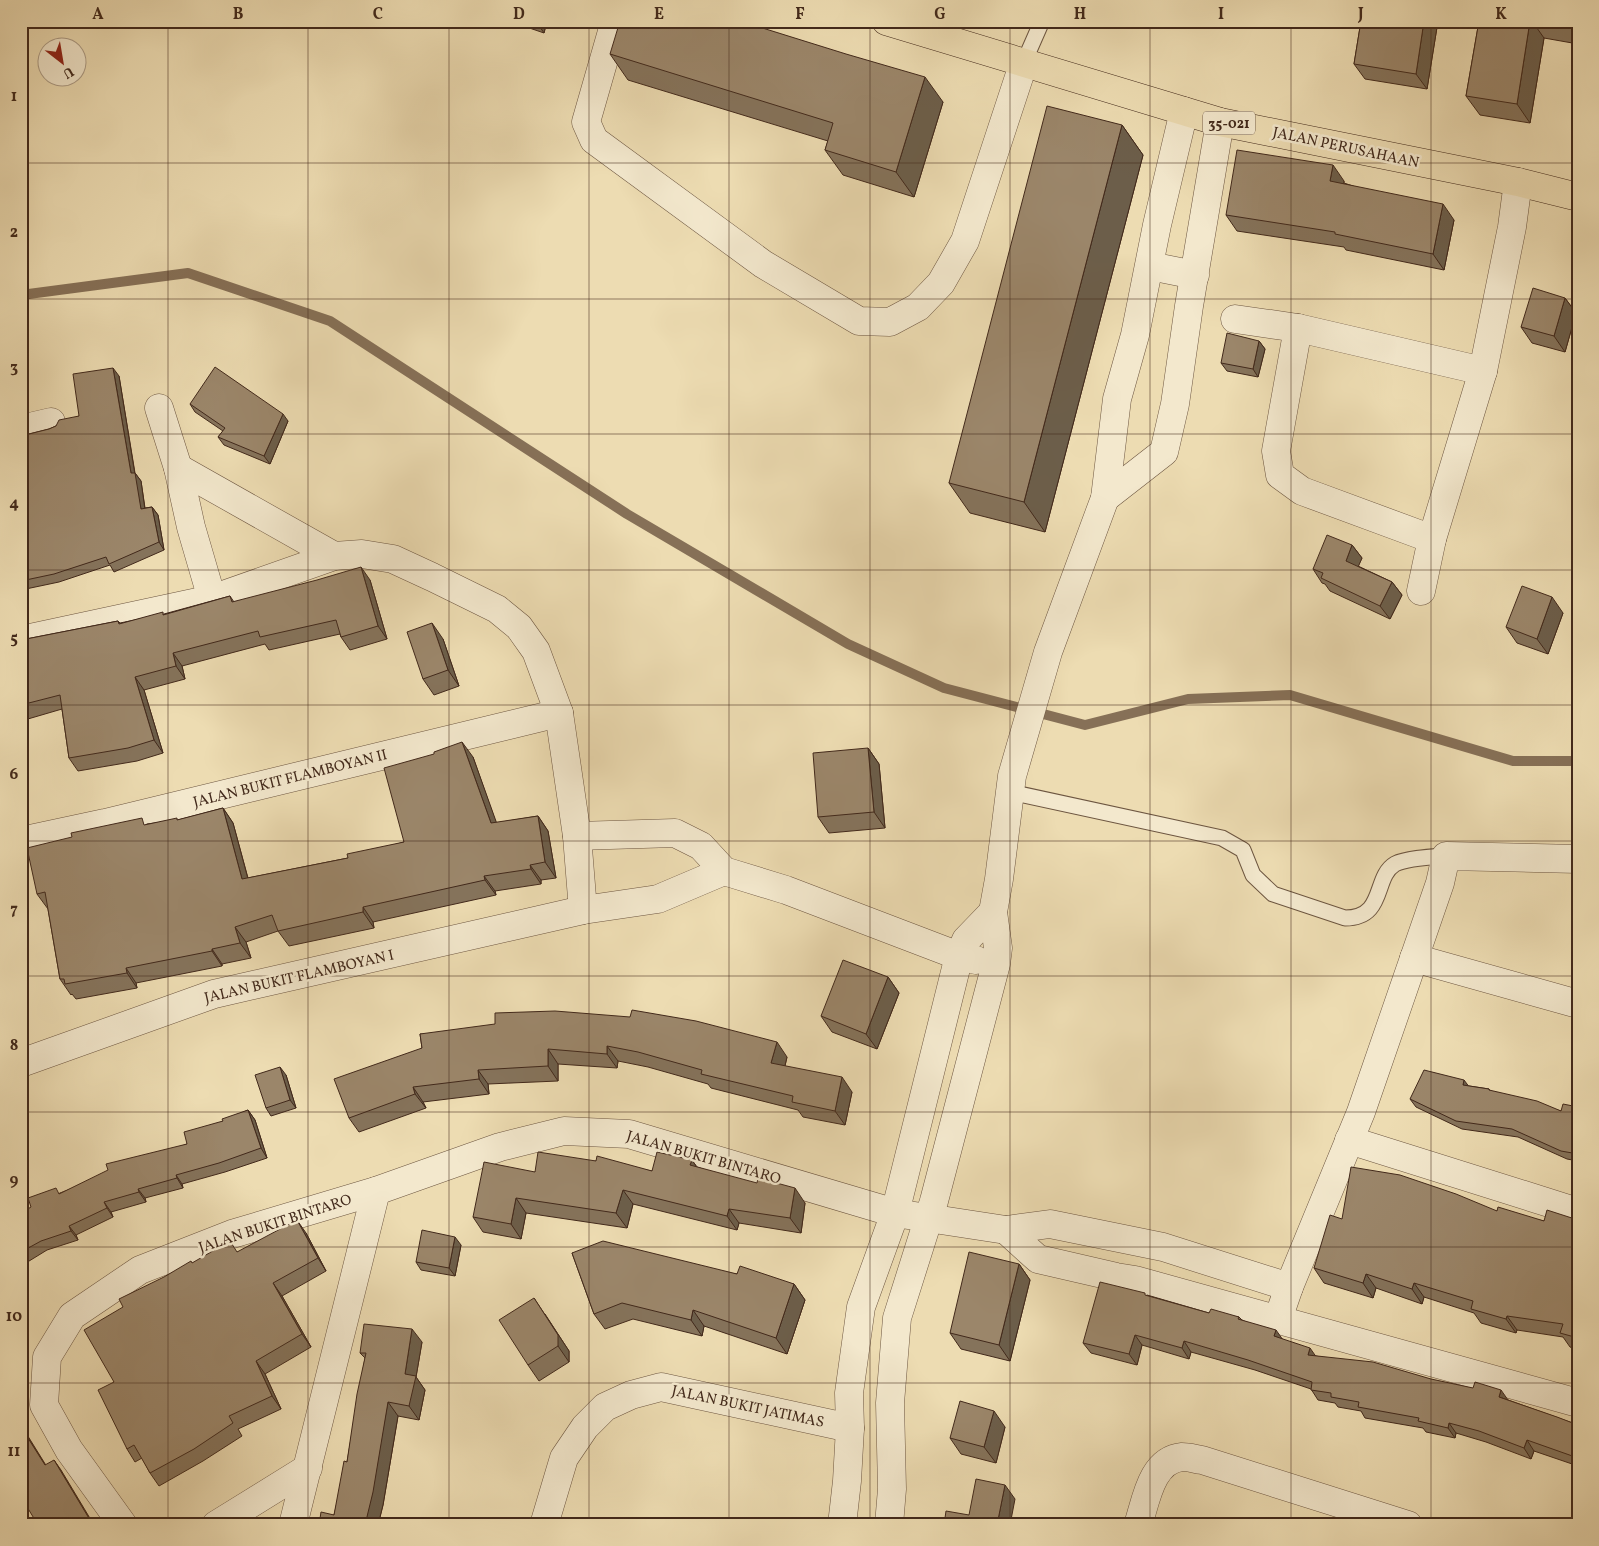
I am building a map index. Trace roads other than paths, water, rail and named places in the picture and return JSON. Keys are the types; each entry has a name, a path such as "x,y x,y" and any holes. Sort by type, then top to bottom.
{"main road":[{"name":"JALAN PERUSAHAAN","path":"886,21 1220,122 1518,182 1578,197"}],"street":[{"path":"616,21 586,122 594,140 763,264 859,320 890,322 918,307 941,283 965,241 1024,62"},
{"path":"889,1525 892,1488 890,1403 897,1318 929,1218 996,964 998,948 993,912 1011,784 1048,652 1105,498 1117,399 1135,336 1157,225 1184,111"},
{"path":"1105,498 1164,452 1175,404 1189,306 1220,122"},
{"path":"1421,591 1432,539 1483,371 1512,227 1518,182"},
{"path":"1150,266 1195,275"},
{"path":"1235,319 1298,328 1483,371"},
{"path":"1298,328 1276,451 1280,474 1302,491 1432,539"},
{"path":"159,408 178,468 191,527 212,599"},
{"path":"21,429 51,422"},
{"path":"178,468 334,556"},
{"path":"21,640 212,599 334,556 362,554 393,559 498,609 519,626 536,651 559,713 577,836 584,910"},
{"name":"JALAN BUKIT FLAMBOYAN II","path":"21,841 105,823 559,713"},
{"path":"577,836 675,833 701,846 724,870 786,890 959,956 996,964"},
{"path":"1278,1319 1289,1286 1361,1112 1440,883 1446,856 1578,859"},
{"name":"JALAN BUKIT FLAMBOYAN I","path":"21,1063 214,994 584,910 658,900 724,870"},
{"path":"842,1525 848,1481 849,1393 861,1306 894,1213 959,956 966,940 993,912"},
{"path":"1414,958 1578,1004"},
{"name":"JALAN BUKIT BINTARO","path":"123,1525 69,1450 44,1405 47,1357 72,1316 140,1270 232,1234 376,1191 500,1147 564,1131 629,1134 894,1213 1006,1230 1050,1224 1163,1247 1289,1286"},
{"path":"1349,1140 1578,1212"},
{"name":"JALAN BUKIT BINTARO","path":"293,1525 376,1191"},
{"path":"1006,1230 1038,1259 1135,1280 1578,1403"},
{"path":"1116,1277 1131,1241"},
{"name":"JALAN BUKIT JATIMAS","path":"544,1525 564,1458 585,1427 605,1406 631,1395 661,1387 850,1428"},
{"path":"1138,1525 1153,1478 1165,1465 1175,1459 1184,1457 1202,1460 1408,1525"},
{"path":"216,1525 308,1468"}],"lane":[{"path":"1024,62 1042,21"},
{"path":"1011,784 1222,838 1243,850 1253,875 1273,894 1345,918 1356,918 1366,913 1374,902 1388,870 1395,864 1446,856"}],"waterway":[{"path":"21,295 188,273 330,321 627,514 848,644 944,688 1085,725 1188,699 1290,695 1513,761 1578,761"}]}
